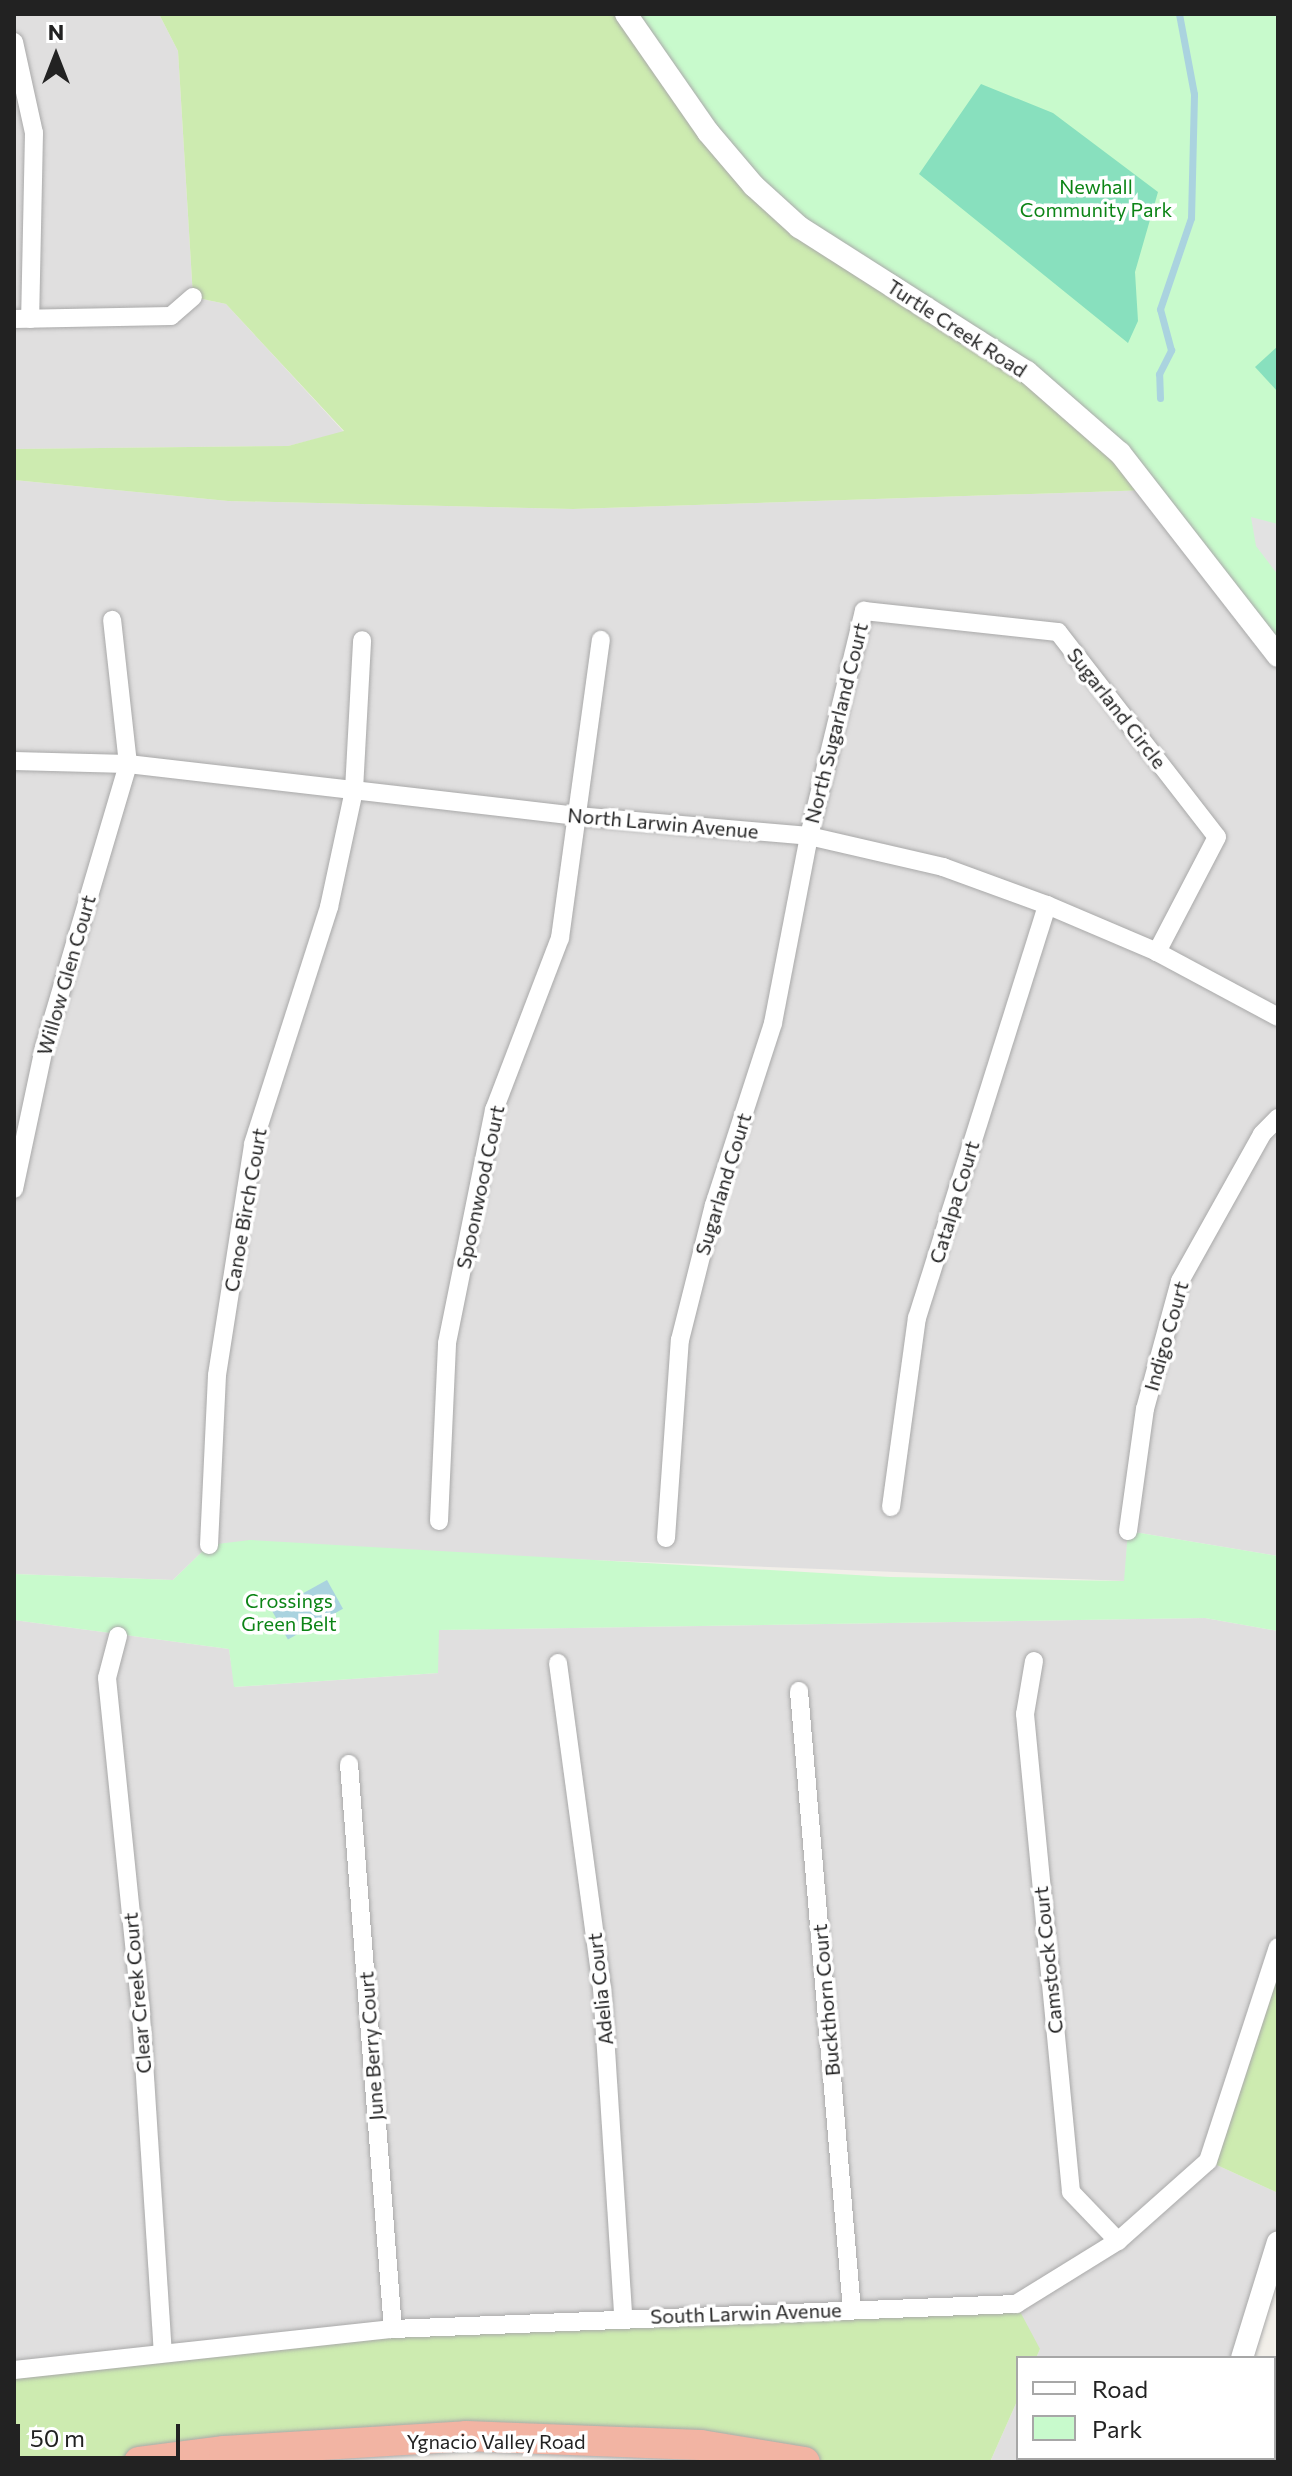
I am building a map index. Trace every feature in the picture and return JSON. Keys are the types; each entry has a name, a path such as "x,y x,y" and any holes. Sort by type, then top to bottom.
{"highway":[{"name":"Ygnacio Valley Road","path":"139,2462 224,2451 466,2436 701,2445 805,2462"}],"street":[{"name":"Turtle Creek Road","path":"626,14 708,132 799,227 1027,372 1120,453 1278,656"},
{"path":"14,42 34,133 22,319 171,316 193,297"},
{"name":"North Sugarland Court","path":"809,836 864,611"},
{"name":"Sugarland Circle","path":"864,611 1058,632 1217,837 1157,952"},
{"path":"112,620 128,764"},
{"name":"Canoe Birch Court","path":"209,1545 217,1375 253,1144 329,907 354,790 362,640"},
{"name":"Spoonwood Court","path":"439,1521 447,1343 494,1110 560,938 601,640"},
{"name":"North Larwin Avenue","path":"14,761 128,764 577,816 809,836 943,867 1047,905 1157,952 1278,1017"},
{"name":"Willow Glen Court","path":"14,1189 44,1048 128,764"},
{"name":"Sugarland Court","path":"666,1538 680,1340 714,1205 773,1023 809,836"},
{"name":"Catalpa Court","path":"891,1507 917,1318 1047,905"},
{"name":"Indigo Court","path":"1128,1531 1145,1409 1180,1281 1262,1134 1278,1118"},
{"name":"Clear Creek Court","path":"118,1636 107,1678 141,2015 163,2352"},
{"name":"Camstock Court","path":"1034,1661 1025,1714 1071,2192 1118,2241"},
{"name":"Adelia Court","path":"558,1663 602,1988 623,2317"},
{"name":"Buckthorn Court","path":"799,1691 852,2310"},
{"name":"June Berry Court","path":"349,1764 393,2329"},
{"name":"South Larwin Avenue","path":"14,2370 393,2329 623,2317 1016,2304 1118,2241 1208,2161 1278,1947"},
{"path":"1243,2356 1278,2242"}],"shaded area":[{"path":"14,14 159,14 178,51 193,297 226,304 344,432 288,446 14,449"},
{"path":"14,480 228,501 573,509 1150,490 1278,656 1278,1556 1128,1531 1125,1581 209,1545 173,1580 14,1574"},
{"path":"1251,517 1278,524 1278,575 1256,546"},
{"path":"1205,1618 1278,1631 1278,1947 1208,2161 1278,2193 1278,2242 1243,2356 1037,2356 1040,2349 14,2370 14,1620 229,1649 235,1687 438,1673 438,1630"},
{"path":"1016,2404 1016,2460 1210,2460 1209,2462 990,2462"}],"green space":[{"path":"159,14 628,14 1027,372 1150,490 573,509 228,501 14,480 14,449 288,446 344,431 226,304 193,297 178,51"},
{"name":"Newhall Community Park","path":"626,14 1278,14 1278,656 1191,542 1027,372 799,227"},
{"path":"981,84 1053,113 1158,192 1135,272 1138,321 1128,343 919,174"},
{"path":"1278,346 1278,392 1255,367"},
{"name":"Crossings Green Belt","path":"1128,1531 1278,1556 1278,1631 1205,1618 439,1630 438,1673 234,1687 229,1649 14,1620 14,1574 173,1580 209,1545 250,1540 890,1577 1124,1581"},
{"path":"1278,1947 1278,2193 1208,2161"},
{"path":"1016,2304 1040,2349 1037,2356 1016,2356 1016,2404 990,2462 805,2462 466,2436 139,2462 14,2462 14,2370 393,2329"}],"water":[{"path":"327,1580 343,1609 288,1639 272,1611"}],"waterway":[{"path":"1160,398 1159,374 1171,350 1160,309 1191,218 1194,94 1179,14"}]}
